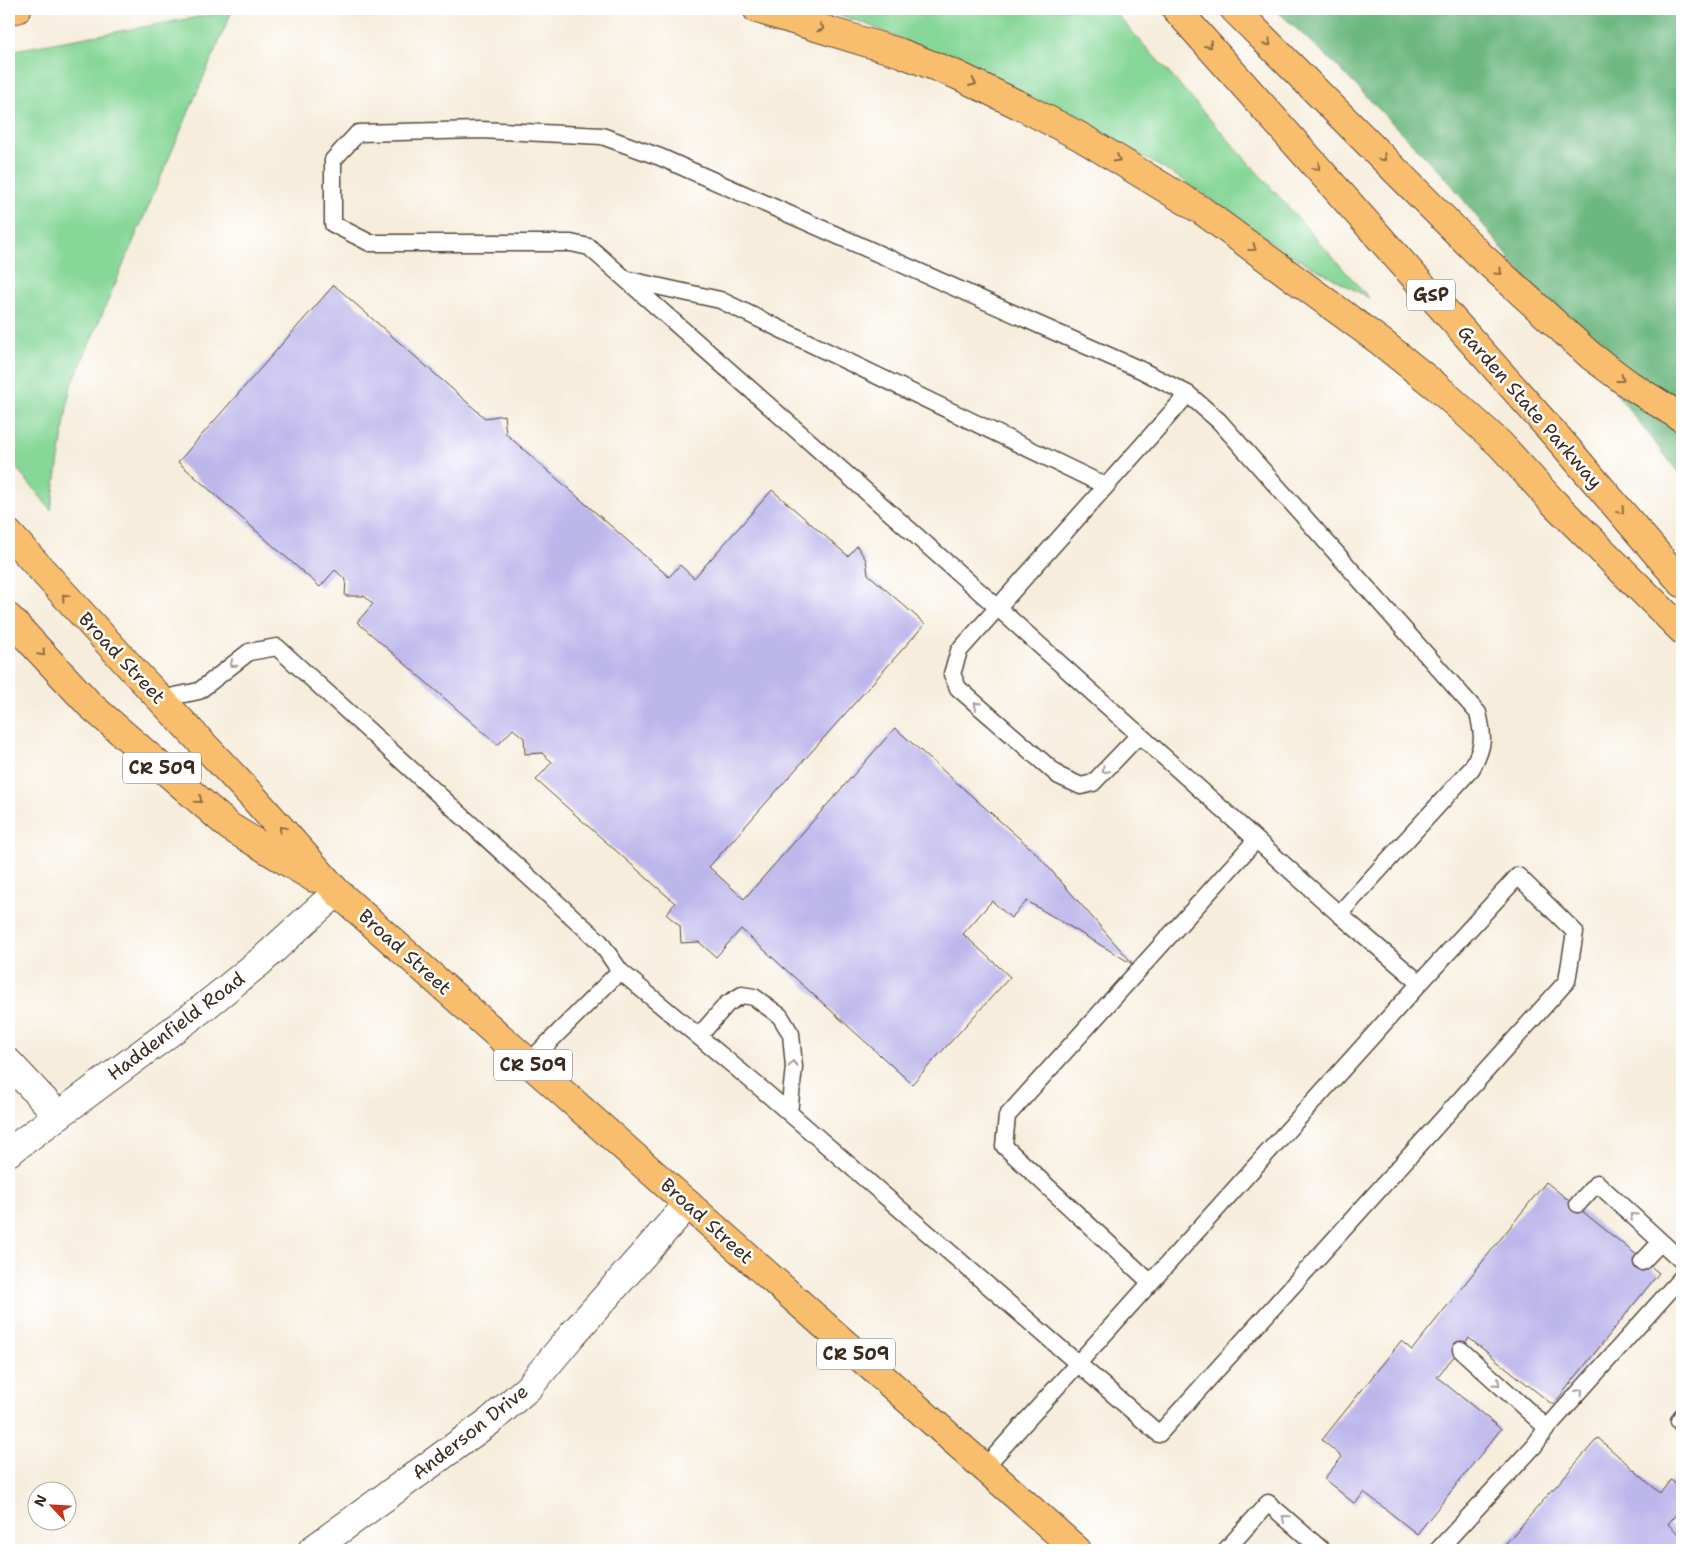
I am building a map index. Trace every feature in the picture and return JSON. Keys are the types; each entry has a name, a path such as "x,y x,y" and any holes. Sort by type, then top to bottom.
{"main road":[{"path":"9,9 17,9"},
{"path":"757,9 901,52 957,75 1081,137 1201,210 1381,342 1437,387 1500,444 1553,502 1682,630"},
{"name":"Garden State Parkway","path":"1176,9 1558,438 1682,583"},
{"path":"1234,9 1487,262 1590,356 1630,385 1682,418"},
{"name":"Broad Street","path":"9,534 55,586 253,797 337,892 1077,1550"},
{"name":"Broad Street","path":"9,618 90,705 230,827 337,892"}],"street":[{"name":"Haddenfield Road","path":"9,1152 203,1008 261,961 337,892"},
{"path":"9,1063 58,1115"},
{"name":"Anderson Drive","path":"319,1548 490,1421 528,1388 688,1204"}],"lane":[{"path":"1339,914 1472,768 1480,752 1483,733 1478,713 1218,421 1188,394 1141,370 660,157 602,136 480,130 358,132 333,160 333,224 370,243 571,243 589,247 997,607 1339,914 1420,983"},
{"path":"627,280 720,300 1106,486"},
{"path":"1139,735 1093,783 1081,786 1059,776 958,688 952,674 959,651 1188,394"},
{"path":"160,699 199,691 249,652 277,647 600,942 620,971 789,1112 1077,1362 1159,1434 1567,981 1575,932 1518,876 1077,1362 984,1468"},
{"path":"1150,1282 1004,1146 1007,1116 1256,840"},
{"path":"528,1062 620,971"},
{"path":"699,1036 727,1004 742,995 754,997 780,1016 791,1034 794,1067 789,1112"},
{"path":"1578,1204 1597,1183 1682,1261"},
{"path":"1642,1262 1661,1242"},
{"path":"1438,1550 1534,1446 1547,1428 1682,1277"},
{"path":"1461,1350 1547,1428"},
{"path":"1682,1416 1679,1421 1682,1424"},
{"path":"1226,1550 1268,1504 1322,1550"}],"green space":[{"path":"818,9 1112,9 1369,298 1282,250 1188,183 1082,121 988,77 864,23"},
{"path":"1275,9 1682,9 1682,477 1451,184 1336,65"},
{"path":"232,11 70,389 51,510 9,459 9,51"}],"building":[{"path":"334,285 485,418 504,415 506,434 669,577 680,565 694,578 772,490 848,556 857,546 866,560 868,574 925,624 709,867 744,899 895,728 1035,852 1134,965 1027,901 1011,918 992,901 963,934 1010,977 912,1084 741,929 716,957 699,942 681,943 680,926 666,914 675,903 536,780 552,762 542,753 525,754 524,738 513,729 498,745 357,622 373,604 364,596 345,596 346,580 335,570 320,587 178,462"},
{"path":"1546,1182 1659,1273 1553,1405 1469,1338 1437,1377 1501,1429 1417,1534 1364,1492 1355,1504 1324,1479 1342,1457 1322,1440 1401,1341 1412,1350"},
{"path":"1598,1438 1660,1493 1671,1480 1682,1490 1682,1507 1668,1524 1682,1537 1682,1540 1674,1550 1500,1550"}]}
